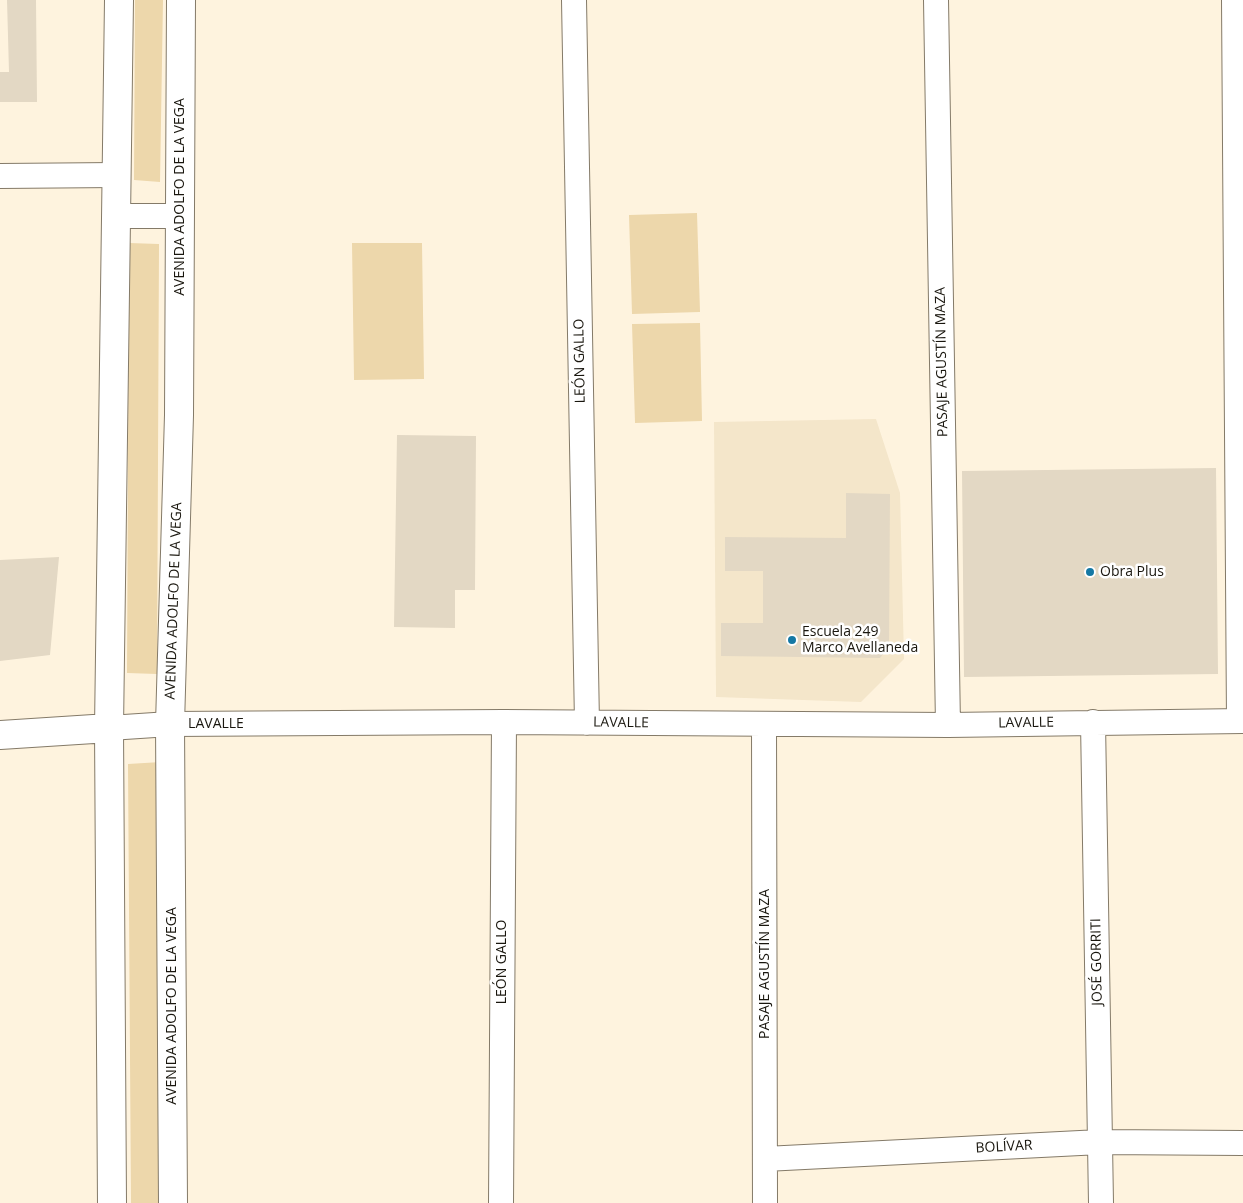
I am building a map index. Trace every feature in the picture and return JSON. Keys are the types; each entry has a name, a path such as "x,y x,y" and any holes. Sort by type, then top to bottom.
{"main road":[{"path":"112,1203 110,728 119,0"},
{"name":"AVENIDA ADOLFO DE LA VEGA","path":"173,1203 170,724 179,415 181,0"},
{"name":"LAVALLE","path":"0,735 110,728"}],"street":[{"name":"LEÓN GALLO","path":"574,0 586,723"},
{"name":"PASAJE AGUSTÍN MAZA","path":"936,0 948,725"},
{"path":"1234,0 1239,180 1241,721"},
{"path":"0,176 116,175"},
{"path":"116,216 180,216"},
{"name":"LAVALLE","path":"110,728 170,724 504,722 948,725 1241,721"},
{"name":"LEÓN GALLO","path":"501,1203 504,722"},
{"name":"JOSÉ GORRITI","path":"1093,722 1101,1203"},
{"name":"PASAJE AGUSTÍN MAZA","path":"764,725 764,1203"},
{"name":"BOLÍVAR","path":"765,1159 1100,1142 1243,1143"}],"shaded area":[{"path":"135,0 163,0 160,182 134,180"},
{"path":"697,213 700,312 632,314 629,215"},
{"path":"129,243 159,244 157,674 127,673"},
{"path":"352,243 422,243 424,379 354,380"},
{"path":"700,323 702,421 635,423 632,324"},
{"path":"876,419 900,493 904,659 861,702 716,697 714,422"},
{"path":"161,762 159,1203 131,1203 128,764"}],"building":[{"path":"7,0 36,0 37,102 0,102 0,72 9,72"},
{"path":"397,435 476,436 475,590 455,590 455,628 394,627"},
{"name":"Obra Plus","path":"1216,468 1218,674 964,677 962,471"},
{"path":"846,493 890,494 889,646 880,658 721,656 721,623 763,623 763,571 725,571 725,537 846,538"},
{"path":"59,557 50,655 0,661 0,560"}],"place":[{"name":"Obra Plus","path":"1090,572"},
{"name":"Escuela 249 Marco Avellaneda","path":"792,640"}]}
